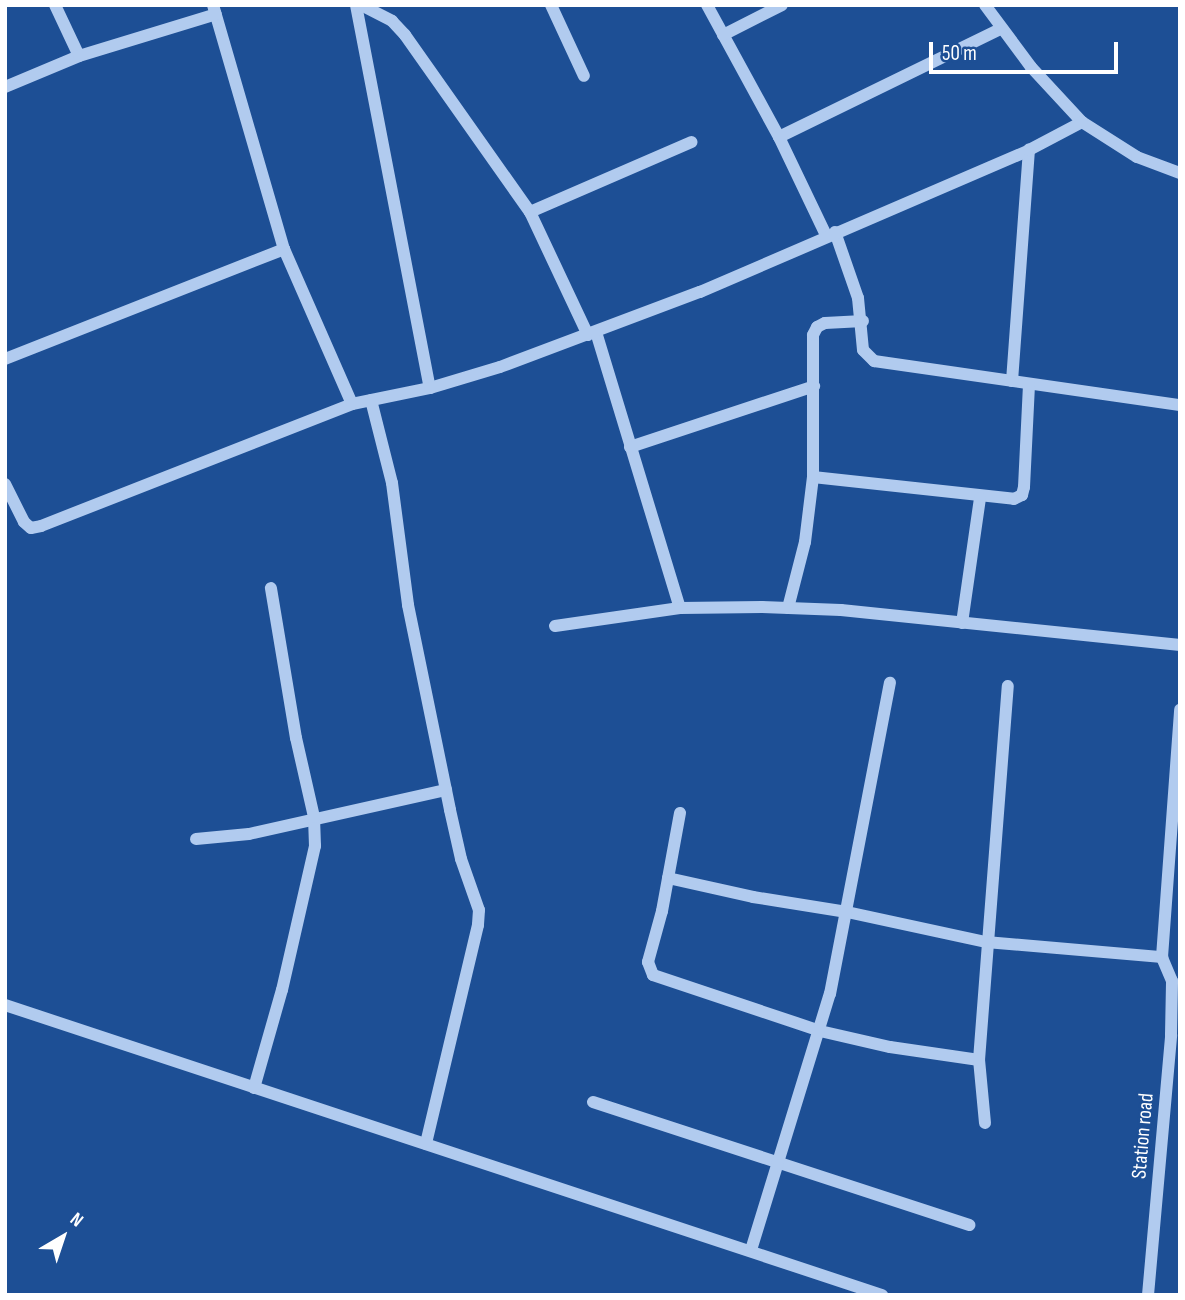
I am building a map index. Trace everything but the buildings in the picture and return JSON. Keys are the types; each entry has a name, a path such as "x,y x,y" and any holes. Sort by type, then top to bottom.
{"street":[{"path":"55,5 79,56"},
{"path":"358,5 392,21 405,36 530,212 592,333 680,608"},
{"path":"358,5 430,388"},
{"path":"551,5 584,76"},
{"path":"707,5 830,234 859,298 863,321 863,350 874,361 1180,405"},
{"path":"723,35 782,5"},
{"path":"985,5 1000,29 1082,122 1137,157 1180,173"},
{"path":"5,87 79,56 215,10 284,249 352,404"},
{"path":"779,137 1000,29"},
{"path":"6,486 24,522 31,528 41,526 352,404 430,388 500,367 700,292 1029,150 1082,122"},
{"path":"530,212 692,142"},
{"path":"1012,381 1029,150"},
{"path":"5,359 284,249"},
{"path":"788,608 804,542 813,477 812,346 817,327 825,323 863,321"},
{"path":"813,477 1004,500 1021,495 1029,384"},
{"path":"630,447 814,386"},
{"path":"371,400 392,483 408,605 446,790 461,859 479,910 478,925 426,1144"},
{"path":"962,623 981,498"},
{"path":"254,1088 282,990 310,873 314,817 296,738 271,588"},
{"path":"555,626 680,608 788,608 841,610 1180,645"},
{"path":"751,1250 820,1031 848,912 890,683"},
{"path":"985,1123 979,1060 986,942 1009,686"},
{"name":"Station road","path":"1148,1295 1175,1036 1176,976 1162,957 1180,710"},
{"path":"196,839 249,834 314,817 446,790"},
{"path":"680,813 648,962 653,975 820,1031 890,1047 979,1060"},
{"path":"668,878 753,897 848,912 986,942 1162,957"},
{"path":"5,1005 882,1295"},
{"path":"593,1102 969,1225"}]}
